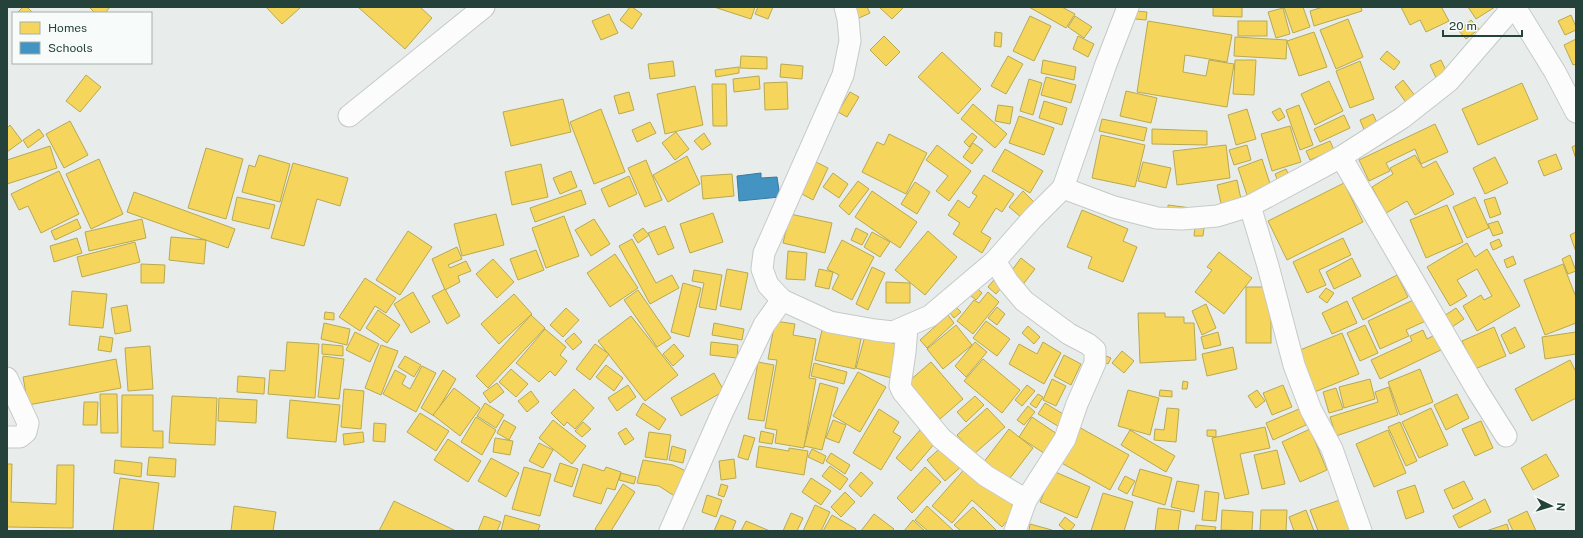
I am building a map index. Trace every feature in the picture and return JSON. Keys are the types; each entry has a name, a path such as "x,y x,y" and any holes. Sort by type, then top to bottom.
{"street":[{"path":"348,116 484,7"},
{"path":"845,7 848,19 850,41 843,75 764,253 762,269 768,285 782,300 830,322 893,332 930,316 995,261 1033,218 1063,188 1106,64 1128,7"},
{"path":"1063,188 1114,207 1157,218 1182,219 1217,216 1250,206 1341,157 1402,118 1449,81 1514,7 1555,72 1576,112"},
{"path":"1341,157 1477,390 1506,436"},
{"path":"1250,206 1268,266 1294,365 1311,410 1332,449 1361,531"},
{"path":"995,261 1008,282 1024,301 1069,334 1088,344 1094,350 1095,363 1077,404 1065,439 1026,500 1015,531"},
{"path":"670,531 722,413 764,325 782,300"},
{"path":"907,327 900,386 903,392 941,438 986,476 1026,500"},
{"path":"7,378 28,423 26,432 20,437 7,437"}],"building: Homes":[{"path":"23,7 27,7 32,12 18,12"},
{"path":"89,7 110,7 106,12 94,12"},
{"path":"266,7 299,7 300,8 282,24"},
{"path":"358,7 420,7 432,18 405,49"},
{"path":"630,7 642,14 632,29 620,20"},
{"path":"714,7 755,7 751,19"},
{"path":"758,7 773,7 768,19 755,14"},
{"path":"850,7 867,7 870,13 857,19"},
{"path":"879,7 904,7 892,19"},
{"path":"1029,7 1062,7 1075,14 1066,28"},
{"path":"1213,7 1242,7 1242,17 1213,16"},
{"path":"1284,7 1303,7 1310,27 1293,33"},
{"path":"1323,7 1361,7 1362,11 1314,26 1310,11"},
{"path":"1401,7 1443,7 1442,8 1449,21 1426,32 1420,20 1410,25"},
{"path":"1468,7 1495,7 1476,19"},
{"path":"1283,8 1290,34 1276,38 1268,12"},
{"path":"1136,11 1147,12 1146,20 1135,19"},
{"path":"609,14 618,33 601,40 592,21"},
{"path":"1571,15 1576,30 1565,35 1558,21"},
{"path":"1030,16 1051,26 1034,61 1013,51"},
{"path":"1075,16 1092,27 1084,38 1068,27"},
{"path":"1348,19 1363,57 1336,69 1320,30"},
{"path":"1471,20 1479,29 1466,39 1459,31"},
{"path":"1148,21 1232,35 1227,62 1185,55 1183,72 1206,76 1209,60 1234,64 1227,107 1137,92"},
{"path":"1238,21 1267,21 1267,36 1238,36"},
{"path":"995,32 1002,33 1001,47 994,46"},
{"path":"1314,32 1327,67 1299,76 1287,41"},
{"path":"884,36 900,52 886,66 870,50"},
{"path":"1078,36 1094,44 1088,57 1073,49"},
{"path":"1235,37 1287,40 1286,59 1234,56"},
{"path":"1576,39 1576,64 1573,65 1564,45"},
{"path":"1387,51 1400,62 1394,70 1380,59"},
{"path":"942,52 981,89 958,114 918,77"},
{"path":"741,56 767,57 767,69 740,68"},
{"path":"1008,56 1023,64 1006,94 991,86"},
{"path":"1043,60 1076,67 1074,80 1041,73"},
{"path":"1235,60 1256,60 1254,95 1233,94"},
{"path":"1441,60 1450,79 1439,84 1430,65"},
{"path":"673,61 675,76 650,79 648,64"},
{"path":"1360,61 1374,99 1350,108 1336,71"},
{"path":"781,64 803,66 802,79 780,77"},
{"path":"739,67 739,73 716,77 715,70"},
{"path":"86,75 101,87 80,112 66,101"},
{"path":"759,76 760,89 734,92 733,79"},
{"path":"1046,77 1076,85 1071,103 1041,95"},
{"path":"1029,79 1042,83 1033,115 1020,111"},
{"path":"1403,80 1419,101 1410,108 1395,87"},
{"path":"1329,81 1343,111 1315,125 1301,94"},
{"path":"787,82 788,109 765,110 764,83"},
{"path":"1522,83 1538,119 1478,145 1462,109"},
{"path":"712,84 726,84 727,126 713,126"},
{"path":"695,86 703,125 665,134 657,94"},
{"path":"1126,91 1157,98 1151,123 1120,116"},
{"path":"629,92 634,110 619,114 614,96"},
{"path":"850,92 859,97 847,117 838,112"},
{"path":"563,99 571,132 511,146 503,112"},
{"path":"1044,101 1067,108 1062,125 1039,118"},
{"path":"973,104 1007,134 995,148 961,119"},
{"path":"998,105 1013,107 1010,124 995,121"},
{"path":"1299,105 1313,145 1300,150 1286,110"},
{"path":"1280,108 1285,117 1278,121 1272,112"},
{"path":"601,109 625,172 594,184 570,122"},
{"path":"1247,109 1256,139 1236,145 1228,115"},
{"path":"1373,114 1378,125 1365,132 1360,120"},
{"path":"1344,115 1350,128 1320,142 1314,129"},
{"path":"1019,116 1054,128 1044,155 1009,143"},
{"path":"1102,119 1147,128 1144,141 1099,131"},
{"path":"70,121 88,155 64,168 46,134"},
{"path":"650,122 656,133 637,142 632,130"},
{"path":"1435,124 1448,152 1421,164 1415,149 1386,163 1390,171 1369,181 1359,160"},
{"path":"10,125 22,141 7,152 7,128"},
{"path":"1290,126 1301,162 1272,171 1261,134"},
{"path":"39,129 44,136 28,148 23,140"},
{"path":"1152,129 1207,131 1207,145 1152,144"},
{"path":"676,132 689,149 675,160 662,143"},
{"path":"704,133 711,144 702,150 694,141"},
{"path":"972,133 977,137 969,147 964,142"},
{"path":"889,134 927,153 906,194 862,172 877,142 884,145"},
{"path":"1101,135 1145,145 1135,187 1092,178"},
{"path":"1330,141 1334,150 1310,160 1306,151"},
{"path":"973,143 983,150 972,164 963,157"},
{"path":"937,145 971,171 949,201 936,191 948,176 926,160"},
{"path":"1226,145 1230,178 1177,185 1173,151"},
{"path":"1247,145 1251,160 1234,165 1229,150"},
{"path":"1576,145 1576,159 1572,147"},
{"path":"50,146 57,168 7,184 7,160"},
{"path":"206,148 243,159 226,219 188,208"},
{"path":"1005,149 1043,171 1030,193 992,171"},
{"path":"1556,154 1562,169 1544,176 1538,161"},
{"path":"259,155 290,164 280,202 242,192 249,165 255,167"},
{"path":"1415,155 1423,168 1436,161 1454,194 1415,215 1407,201 1386,213 1372,187 1393,174 1390,168"},
{"path":"687,156 700,184 668,202 653,175"},
{"path":"1495,157 1508,183 1485,194 1473,168"},
{"path":"99,159 123,214 91,229 66,174"},
{"path":"1262,159 1272,190 1248,198 1238,168"},
{"path":"646,160 662,200 645,207 628,168"},
{"path":"816,162 828,168 813,200 802,194"},
{"path":"1143,162 1171,168 1166,188 1138,181"},
{"path":"293,163 348,178 340,206 317,199 304,246 271,238"},
{"path":"541,164 548,197 512,205 505,172"},
{"path":"1286,169 1291,180 1280,186 1275,174"},
{"path":"59,171 79,214 41,233 28,206 19,210 11,194"},
{"path":"571,171 577,187 560,194 553,178"},
{"path":"833,173 848,184 839,198 823,187"},
{"path":"732,174 734,196 703,199 701,176"},
{"path":"984,175 1014,194 1002,212 996,208 981,232 991,238 982,253 953,234 960,223 948,215 958,200 969,208 977,196 972,193"},
{"path":"629,176 637,194 609,207 601,189"},
{"path":"1237,180 1242,204 1222,208 1217,185"},
{"path":"858,181 869,189 849,215 839,206"},
{"path":"915,182 930,192 917,214 901,204"},
{"path":"1344,183 1363,222 1287,260 1268,221"},
{"path":"581,190 586,204 535,222 530,208"},
{"path":"872,191 917,222 900,248 855,217"},
{"path":"1023,191 1035,203 1022,218 1009,207"},
{"path":"134,192 235,229 228,248 127,212"},
{"path":"237,197 275,205 269,229 232,220"},
{"path":"1475,197 1489,228 1467,238 1453,207"},
{"path":"1495,197 1501,214 1490,218 1484,200"},
{"path":"1168,205 1199,209 1168,212"},
{"path":"1447,205 1463,242 1426,258 1410,220"},
{"path":"1082,210 1128,229 1123,241 1137,247 1123,282 1088,268 1092,257 1067,247"},
{"path":"713,213 723,242 690,253 680,224"},
{"path":"496,214 504,245 462,256 454,224"},
{"path":"790,214 832,223 825,253 783,243"},
{"path":"564,216 579,256 546,268 532,228"},
{"path":"77,219 81,228 55,240 51,231"},
{"path":"142,219 146,238 89,251 85,232"},
{"path":"594,219 610,244 591,256 575,230"},
{"path":"1498,221 1503,233 1493,236 1488,224"},
{"path":"665,226 674,248 658,255 648,233"},
{"path":"1195,227 1204,228 1203,236 1194,236"},
{"path":"643,228 649,235 638,243 633,235"},
{"path":"856,228 868,234 862,245 851,240"},
{"path":"408,231 432,247 400,295 376,280"},
{"path":"928,231 957,257 925,295 895,270"},
{"path":"872,232 890,242 880,257 864,247"},
{"path":"1576,232 1576,252 1570,235"},
{"path":"171,237 206,240 204,264 169,260"},
{"path":"77,238 82,253 54,262 50,246"},
{"path":"1343,238 1351,255 1319,270 1326,285 1307,293 1293,262"},
{"path":"632,239 656,283 672,275 679,288 650,304 619,246"},
{"path":"1499,239 1502,246 1493,250 1490,243"},
{"path":"842,240 874,257 852,300 832,289 839,275 827,269"},
{"path":"135,242 140,262 82,277 77,257"},
{"path":"1467,243 1475,257 1487,249 1520,306 1477,331 1463,306 1481,295 1484,300 1492,296 1477,269 1457,280 1467,296 1450,306 1427,267"},
{"path":"457,247 462,259 448,265 450,268 466,261 471,271 458,276 460,282 445,290 432,259"},
{"path":"536,250 544,270 518,280 510,259"},
{"path":"788,251 807,253 805,280 786,279"},
{"path":"1219,252 1252,278 1224,314 1195,292 1212,270 1207,267"},
{"path":"615,254 638,288 610,307 587,273"},
{"path":"1570,255 1576,271 1568,274 1562,259"},
{"path":"1513,256 1516,264 1507,268 1504,260"},
{"path":"1021,258 1035,269 1021,287 1007,277"},
{"path":"1352,258 1361,276 1334,289 1326,272"},
{"path":"493,259 514,282 497,298 476,274"},
{"path":"141,264 165,265 164,283 141,283"},
{"path":"1563,264 1576,297 1576,323 1545,335 1524,280"},
{"path":"872,267 885,273 868,310 856,304"},
{"path":"727,269 748,273 741,310 720,306"},
{"path":"819,269 833,272 829,289 815,286"},
{"path":"694,270 722,275 716,310 699,307 704,283 692,281"},
{"path":"998,275 1006,282 996,294 988,287"},
{"path":"1397,275 1408,297 1363,320 1352,298"},
{"path":"365,278 396,298 386,313 375,306 360,331 339,317"},
{"path":"886,282 910,283 910,303 886,303"},
{"path":"683,283 701,288 689,337 671,332"},
{"path":"976,287 982,293 976,300 970,295"},
{"path":"1246,287 1271,287 1271,343 1246,343"},
{"path":"1326,288 1334,293 1327,303 1319,297"},
{"path":"445,289 460,316 447,324 432,296"},
{"path":"638,290 671,338 657,347 624,300"},
{"path":"72,291 107,294 103,328 69,325"},
{"path":"413,292 430,322 411,333 394,304"},
{"path":"988,292 999,302 973,334 957,321 974,300 979,303"},
{"path":"514,294 532,314 499,344 481,324"},
{"path":"1420,297 1430,319 1406,330 1409,336 1380,349 1368,321"},
{"path":"1347,301 1357,323 1332,334 1322,313"},
{"path":"1206,304 1216,328 1202,335 1192,311"},
{"path":"127,305 131,331 115,334 111,308"},
{"path":"956,307 961,312 954,318 950,313"},
{"path":"997,307 1005,314 997,325 988,318"},
{"path":"566,308 579,320 563,337 550,325"},
{"path":"1456,308 1464,319 1452,327 1444,316"},
{"path":"378,310 400,325 387,343 366,328"},
{"path":"325,312 334,313 334,320 324,319"},
{"path":"1138,313 1165,313 1165,317 1184,317 1184,323 1194,323 1196,360 1140,363"},
{"path":"531,315 545,328 488,388 476,376"},
{"path":"948,315 954,323 927,348 920,340"},
{"path":"631,316 678,375 645,401 598,341"},
{"path":"775,321 795,324 793,335 816,339 809,378 816,379 804,448 775,443 777,430 765,428 777,360 768,359"},
{"path":"986,321 1010,339 997,356 973,338"},
{"path":"324,323 350,329 347,345 321,339"},
{"path":"714,323 744,329 742,340 712,335"},
{"path":"956,325 972,345 943,369 927,349"},
{"path":"1365,325 1378,353 1360,361 1347,333"},
{"path":"1028,326 1040,337 1034,344 1022,333"},
{"path":"1494,327 1506,356 1475,369 1462,341"},
{"path":"1515,327 1525,347 1510,354 1501,335"},
{"path":"545,329 566,347 560,355 567,361 555,376 550,371 539,382 516,363"},
{"path":"822,330 861,339 855,369 815,360"},
{"path":"1423,330 1427,339 1437,334 1443,349 1380,379 1371,360 1412,341 1410,336"},
{"path":"355,332 379,344 370,362 346,350"},
{"path":"1218,332 1221,345 1204,349 1201,337"},
{"path":"1576,332 1576,354 1545,359 1542,337"},
{"path":"574,333 582,342 573,350 565,341"},
{"path":"1342,333 1359,374 1312,393 1295,352"},
{"path":"100,336 113,338 111,352 98,350"},
{"path":"865,336 903,346 895,379 856,368"},
{"path":"287,342 319,344 315,398 268,394 270,370 285,371"},
{"path":"711,342 738,345 737,358 710,355"},
{"path":"975,342 987,352 966,377 955,366"},
{"path":"1043,342 1061,353 1044,384 1009,364 1019,344 1037,354"},
{"path":"322,344 343,346 343,356 322,354"},
{"path":"595,344 609,354 590,380 576,369"},
{"path":"674,344 684,356 673,366 663,354"},
{"path":"381,345 398,351 381,395 365,388"},
{"path":"150,346 153,389 128,391 125,348"},
{"path":"1233,347 1237,369 1207,376 1202,354"},
{"path":"1122,351 1134,361 1124,373 1112,363"},
{"path":"1099,353 1111,358 1108,364 1096,359"},
{"path":"1064,355 1081,364 1071,385 1054,376"},
{"path":"323,356 344,359 339,399 318,397"},
{"path":"405,356 421,365 414,377 398,367"},
{"path":"116,359 121,388 28,405 23,377"},
{"path":"983,359 1020,390 1002,413 964,381"},
{"path":"1570,360 1576,372 1576,398 1532,421 1515,389"},
{"path":"758,362 774,365 764,421 748,419"},
{"path":"931,362 963,399 940,419 908,382"},
{"path":"814,363 847,372 844,384 811,376"},
{"path":"606,365 623,378 614,391 596,377"},
{"path":"422,366 436,373 416,412 383,394 395,370 406,376 402,384 410,389"},
{"path":"511,369 528,384 516,397 499,382"},
{"path":"1420,369 1433,402 1400,415 1388,382"},
{"path":"443,370 456,379 434,416 421,408"},
{"path":"858,372 886,387 860,432 833,416"},
{"path":"714,373 724,391 681,416 671,398"},
{"path":"238,376 265,378 264,394 237,392"},
{"path":"1052,379 1066,386 1056,406 1043,400"},
{"path":"1370,379 1375,399 1344,408 1339,387"},
{"path":"1183,381 1188,382 1187,389 1182,389"},
{"path":"497,383 504,392 490,403 483,393"},
{"path":"820,383 838,388 822,450 804,446"},
{"path":"628,385 636,397 617,411 608,398"},
{"path":"1027,385 1035,391 1022,406 1015,400"},
{"path":"1283,385 1292,407 1272,415 1263,393"},
{"path":"1389,387 1398,415 1336,436 1330,417 1378,402 1375,392"},
{"path":"454,388 480,408 460,436 433,415"},
{"path":"1336,388 1343,409 1329,413 1323,392"},
{"path":"344,389 364,391 361,429 341,427"},
{"path":"574,389 594,408 575,429 567,422 564,426 551,413"},
{"path":"1128,390 1159,398 1150,435 1118,426"},
{"path":"1160,390 1172,391 1172,397 1159,396"},
{"path":"1257,390 1265,401 1256,408 1248,396"},
{"path":"531,391 539,402 527,412 518,401"},
{"path":"100,394 117,394 118,433 101,433"},
{"path":"1038,394 1043,397 1036,408 1030,404"},
{"path":"1457,394 1469,418 1446,430 1434,405"},
{"path":"122,395 153,395 153,431 163,431 163,448 121,447"},
{"path":"172,396 217,398 215,445 169,443"},
{"path":"975,396 984,405 966,422 957,412"},
{"path":"219,398 257,400 256,423 218,421"},
{"path":"290,400 340,405 336,442 287,438"},
{"path":"84,402 98,402 97,425 83,425"},
{"path":"485,403 504,415 496,428 477,416"},
{"path":"643,403 666,419 659,430 636,415"},
{"path":"1045,403 1068,417 1061,428 1038,414"},
{"path":"1028,406 1035,412 1024,425 1017,420"},
{"path":"987,408 1005,427 974,454 957,435"},
{"path":"1167,408 1179,409 1176,442 1154,440 1155,429 1164,430"},
{"path":"1431,408 1448,445 1419,458 1402,422"},
{"path":"879,409 899,422 893,432 901,437 881,470 853,453"},
{"path":"1299,409 1306,425 1273,440 1266,423"},
{"path":"420,413 449,431 436,451 407,432"},
{"path":"476,417 496,430 482,455 461,442"},
{"path":"1032,417 1063,438 1050,457 1019,437"},
{"path":"504,420 516,427 509,440 497,433"},
{"path":"553,420 586,446 572,464 539,438"},
{"path":"833,420 846,425 839,443 826,438"},
{"path":"1481,421 1493,448 1475,456 1462,429"},
{"path":"583,422 591,429 582,437 575,431"},
{"path":"1400,422 1417,461 1406,466 1388,427"},
{"path":"374,423 386,424 385,442 373,441"},
{"path":"1077,426 1129,455 1110,490 1058,461"},
{"path":"1265,427 1270,448 1240,454 1249,494 1225,499 1212,438"},
{"path":"626,428 634,439 625,445 618,433"},
{"path":"1009,429 1033,448 1004,486 980,467"},
{"path":"1310,429 1327,470 1300,482 1282,442"},
{"path":"920,430 935,443 911,471 896,458"},
{"path":"1130,430 1175,456 1166,472 1121,445"},
{"path":"1207,430 1216,430 1216,437 1207,436"},
{"path":"1388,430 1406,473 1374,487 1356,444"},
{"path":"761,431 774,434 772,444 759,442"},
{"path":"363,432 364,442 344,445 343,434"},
{"path":"649,432 671,435 667,460 645,457"},
{"path":"744,435 755,438 748,460 738,457"},
{"path":"495,438 513,441 510,455 493,452"},
{"path":"448,439 481,461 468,482 434,460"},
{"path":"539,443 553,450 543,468 529,461"},
{"path":"945,444 963,465 945,481 927,460"},
{"path":"672,446 686,450 683,463 669,460"},
{"path":"759,446 789,451 789,448 808,451 804,475 756,467"},
{"path":"812,449 826,456 823,464 808,457"},
{"path":"1277,450 1285,484 1262,489 1254,455"},
{"path":"831,453 850,465 845,474 826,461"},
{"path":"1546,454 1559,476 1533,490 1521,468"},
{"path":"149,457 176,459 175,477 147,475"},
{"path":"491,458 519,473 506,497 478,481"},
{"path":"734,459 736,478 721,480 719,461"},
{"path":"115,460 142,463 141,477 114,473"},
{"path":"643,460 673,465 690,473 679,499 659,486 637,483"},
{"path":"560,463 578,469 572,487 554,481"},
{"path":"7,464 12,464 11,502 56,504 57,465 74,465 73,528 7,527"},
{"path":"583,464 604,471 606,467 621,472 615,490 607,488 601,504 573,496"},
{"path":"968,465 1017,509 1002,527 972,500 952,523 932,506"},
{"path":"830,466 848,479 840,490 822,476"},
{"path":"524,467 551,474 540,516 512,509"},
{"path":"925,467 941,482 912,513 897,498"},
{"path":"1140,469 1172,478 1165,505 1132,495"},
{"path":"1053,471 1090,487 1077,518 1040,502"},
{"path":"861,472 873,483 861,497 849,486"},
{"path":"621,473 636,477 634,484 619,480"},
{"path":"1125,476 1135,481 1127,494 1118,489"},
{"path":"120,478 159,483 153,531 113,531"},
{"path":"811,478 831,491 821,505 802,492"},
{"path":"1177,481 1199,485 1194,512 1171,507"},
{"path":"1464,481 1473,499 1453,509 1444,490"},
{"path":"623,484 635,492 611,531 598,531 595,529"},
{"path":"721,484 728,486 724,497 718,495"},
{"path":"1415,485 1424,512 1406,519 1397,491"},
{"path":"1205,491 1219,493 1216,521 1202,520"},
{"path":"845,492 855,502 841,517 831,507"},
{"path":"1103,493 1133,502 1124,531 1091,531"},
{"path":"707,495 722,500 716,517 702,512"},
{"path":"1343,499 1354,531 1318,531 1310,510"},
{"path":"1485,499 1491,512 1459,528 1453,516"},
{"path":"394,501 456,531 379,531"},
{"path":"815,505 830,512 821,531 803,531"},
{"path":"234,506 276,512 273,531 231,531"},
{"path":"927,506 954,531 928,531 915,520"},
{"path":"973,507 996,530 995,531 961,531 954,525"},
{"path":"1158,508 1181,511 1178,531 1155,531"},
{"path":"1222,510 1253,512 1252,531 1221,530"},
{"path":"1261,510 1287,510 1286,531 1260,531"},
{"path":"1306,510 1314,531 1294,531 1289,517"},
{"path":"1527,511 1536,531 1513,531 1508,520"},
{"path":"791,513 803,518 797,531 783,531"},
{"path":"874,514 894,529 892,531 861,531"},
{"path":"505,515 540,525 538,531 501,531"},
{"path":"721,515 736,521 732,531 714,531"},
{"path":"832,515 856,529 855,531 823,531"},
{"path":"484,516 501,522 497,531 478,531"},
{"path":"1065,517 1075,525 1070,531 1066,531 1059,525"},
{"path":"913,520 925,531 904,531"},
{"path":"746,521 770,531 741,531"},
{"path":"1030,524 1052,530 1029,531"},
{"path":"1507,524 1509,531 1486,531"},
{"path":"1196,525 1216,527 1215,531 1195,531"}],"building: Schools":[{"path":"761,173 761,178 777,177 780,197 739,201 737,176"}]}
